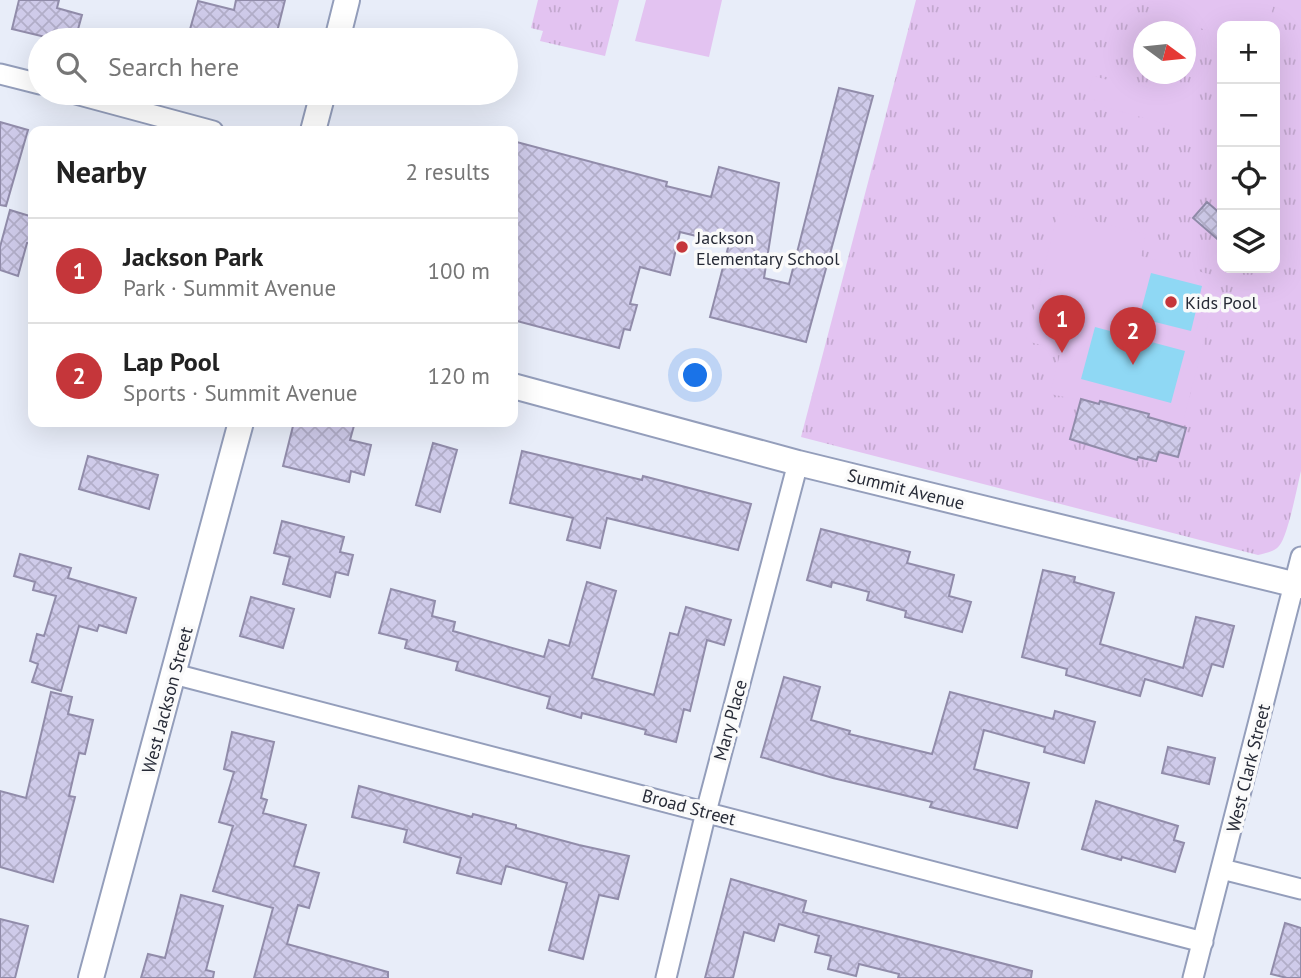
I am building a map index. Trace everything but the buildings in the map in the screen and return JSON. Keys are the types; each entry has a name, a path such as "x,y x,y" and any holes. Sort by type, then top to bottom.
{"street":[{"path":"340,28 347,0"},
{"path":"0,74 28,81"},
{"path":"117,105 195,126"},
{"path":"314,126 320,105"},
{"name":"Summit Avenue","path":"518,387 798,463 1297,585"},
{"name":"West Jackson Street","path":"91,978 240,427"},
{"name":"Mary Place","path":"666,978 705,811 798,463"},
{"name":"West Clark Street","path":"1193,978 1297,585 1301,557"},
{"name":"Broad Street","path":"174,674 1203,942"},
{"path":"1222,869 1301,889"}],"green space":[{"path":"538,0 619,0 605,56 540,41 543,31 531,28"},
{"path":"646,0 722,0 709,57 635,41"},
{"path":"916,0 1301,0 1301,471 1282,541 1277,548 1258,555 801,437"},
{"path":"1149,0 1275,0 1269,21 1217,21 1217,34 1196,27 1196,21 1184,21"},
{"path":"1093,76 1108,80 1109,77 1195,100 1194,104 1208,108 1202,130 1189,126 1187,130 1101,106 1102,102 1087,98"},
{"path":"1058,212 1146,234 1141,256 1220,277 1182,427 1148,417 1148,414 1100,401 1099,404 1050,394 1061,350 1026,341"}],"water":[{"name":"Kids Pool","path":"1151,273 1202,286 1191,331 1139,318"},
{"path":"1095,327 1185,351 1171,403 1081,379"}],"place":[{"name":"Jackson Elementary School","path":"682,247"},
{"name":"Kids Pool","path":"1171,302"},
{"name":"Jackson Park","path":"1062,353"},
{"name":"Lap Pool","path":"1133,365"}]}
